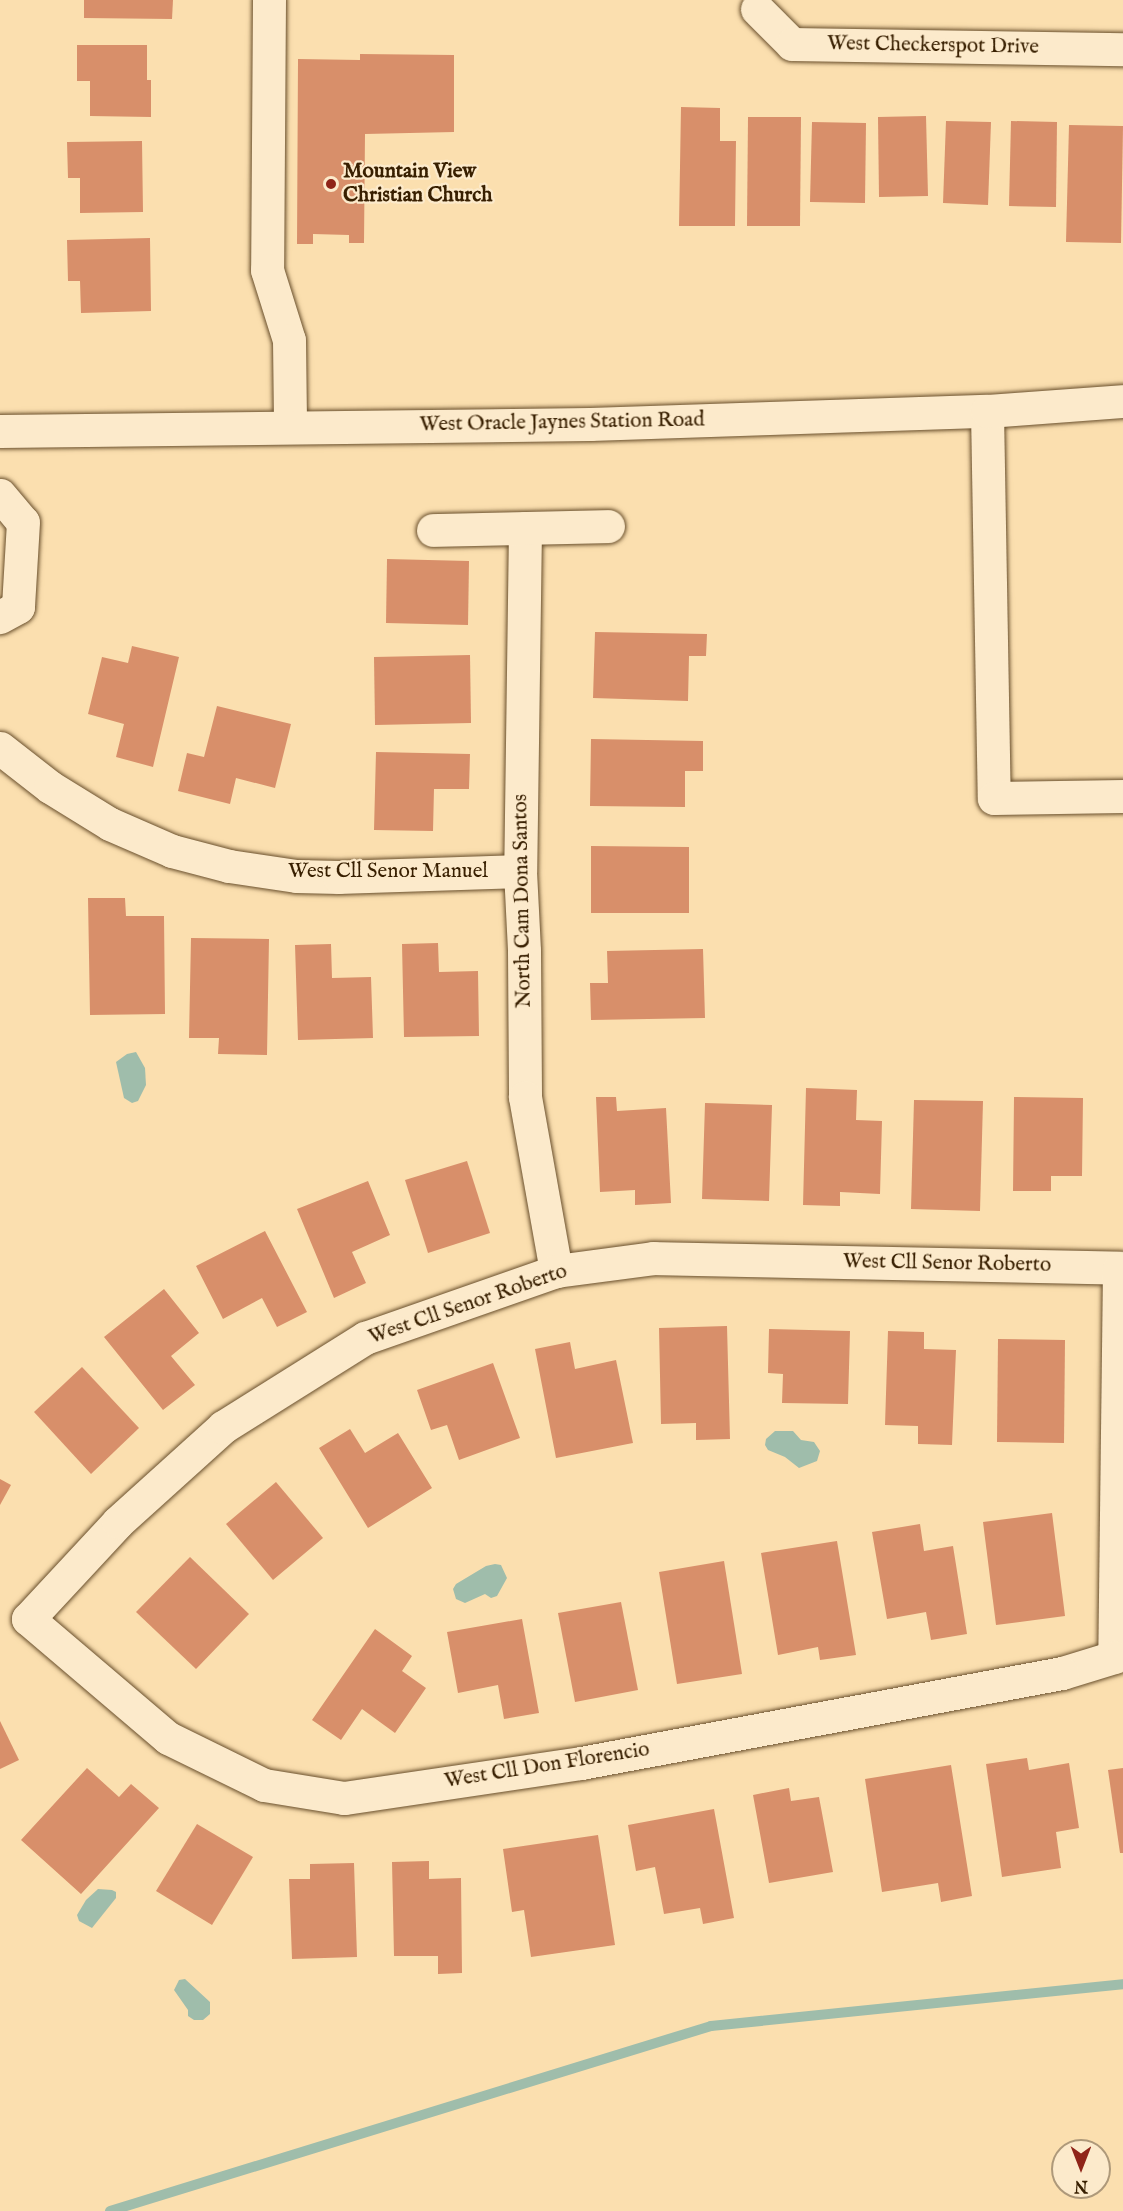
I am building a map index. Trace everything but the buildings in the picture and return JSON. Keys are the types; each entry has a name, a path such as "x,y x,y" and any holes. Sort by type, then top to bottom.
{"street":[{"path":"290,427 289,340 267,270 269,0 293,0"},
{"name":"West Checkerspot Drive","path":"757,9 792,44 1123,49"},
{"name":"West Oracle Jaynes Station Road","path":"0,431 590,424 987,411 1123,401"},
{"path":"987,411 994,798 1123,796"},
{"path":"0,495 23,522 18,607 0,617"},
{"path":"433,530 608,526"},
{"name":"North Cam Dona Santos","path":"525,528 520,870 524,951 525,1097 556,1271"},
{"name":"West Cll Senor Manuel","path":"0,748 50,787 110,824 172,850 229,866 296,876 328,877 520,870"},
{"name":"West Cll Senor Roberto","path":"28,1619 118,1522 223,1427 365,1338 556,1271 653,1257 1119,1268 1114,1657"},
{"name":"West Cll Don Florencio","path":"28,1619 168,1738 264,1785 344,1798 581,1762 1062,1673 1114,1657"}],"shaded area":[{"path":"136,1052 145,1068 146,1085 138,1101 132,1103 124,1098 116,1062 127,1054"},
{"path":"775,1431 793,1431 801,1440 814,1442 820,1451 817,1461 799,1468 785,1457 768,1450 765,1445 766,1439"},
{"path":"501,1565 507,1578 497,1596 491,1598 485,1594 465,1603 456,1599 453,1589 456,1584 486,1566"},
{"path":"98,1889 116,1892 116,1898 92,1928 79,1921 77,1915 86,1900"},
{"path":"185,1979 210,2002 210,2014 203,2020 194,2020 188,2016 188,2010 174,1990 179,1980"}],"waterway":[{"path":"110,2211 711,2026 1123,1984"}],"place":[{"name":"Mountain View Christian Church","path":"331,184"}]}
